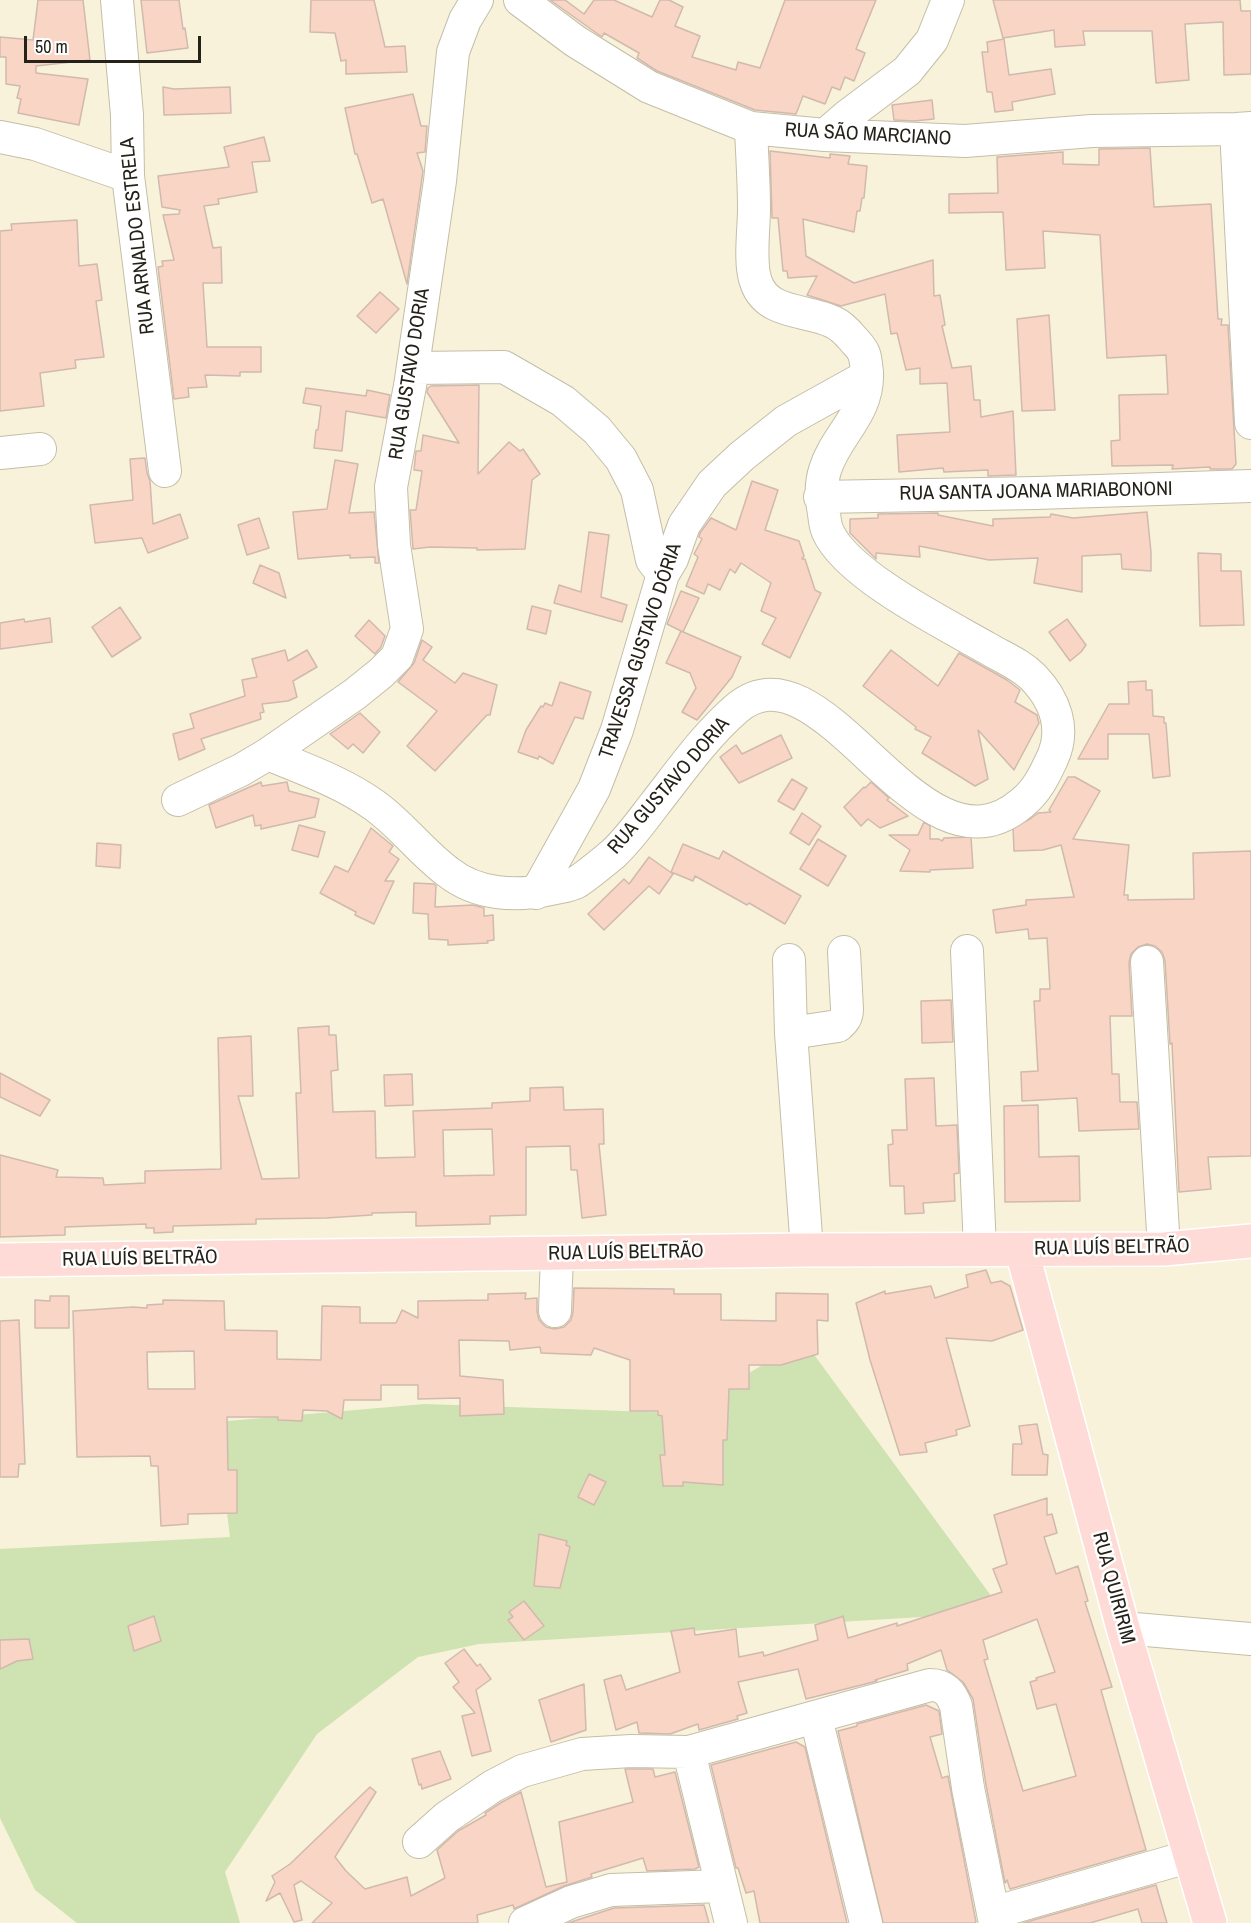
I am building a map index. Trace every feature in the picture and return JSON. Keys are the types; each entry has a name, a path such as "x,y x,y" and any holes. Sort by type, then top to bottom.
{"main road":[{"name":"RUA LUÍS BELTRÃO","path":"0,1260 807,1250 1164,1249 1251,1241"},
{"name":"RUA QUIRIRIM","path":"1023,1251 1123,1628 1210,1923"}],"street":[{"name":"RUA ARNALDO ESTRELA","path":"117,0 127,116 129,176 165,471"},
{"name":"RUA GUSTAVO DORIA","path":"268,754 355,694 397,657 407,629 394,545 391,487 413,368 440,181 453,52 465,20 477,0"},
{"name":"RUA SÃO MARCIANO","path":"520,0 575,40 649,87 751,128 825,135 965,141 1092,131 1244,128"},
{"path":"825,135 907,71 932,40 948,0"},
{"name":"RUA GUSTAVO DORIA","path":"268,754 349,788 378,807 451,875 466,884 511,895 536,893 574,884 614,853 635,831 700,746 748,700 763,695 785,696 805,705 847,735 916,798 944,815 972,822 1000,818 1021,805 1040,784 1057,748 1059,724 1053,704 1033,678 1018,665 923,612 864,572 840,552 826,529 820,497 823,473 830,456 855,418 864,397 867,376 864,353 849,335 833,322 778,307 764,296 756,283 753,267 754,204 751,128"},
{"path":"1244,128 1251,423"},
{"path":"0,137 35,144 129,176"},
{"path":"413,368 504,367 563,402 597,430 621,459 638,490 652,560 663,574"},
{"name":"TRAVESSA GUSTAVO DÓRIA","path":"536,893 594,789 617,730 663,574 672,559 684,525 712,484 742,456 786,421 867,376"},
{"path":"0,453 40,449"},
{"name":"RUA SANTA JOANA MARIABONONI","path":"820,497 1251,486"},
{"path":"178,800 241,770 268,754"},
{"path":"967,951 980,1249"},
{"path":"791,1033 838,1026 844,1022 847,1009 844,952"},
{"path":"789,960 791,1033 807,1250"},
{"path":"1147,962 1164,1249"},
{"path":"555,1311 557,1253"},
{"path":"1123,1628 1251,1639"},
{"path":"419,1842 447,1817 493,1786 522,1771 582,1754 631,1751 689,1752 930,1685 943,1687 951,1693 956,1706 968,1788 994,1918 1191,1856"},
{"path":"816,1718 866,1923"},
{"path":"689,1752 731,1923"},
{"path":"525,1923 571,1902 611,1890 721,1886"}],"green space":[{"path":"804,1341 1003,1612 479,1644 418,1657 317,1734 225,1872 240,1923 77,1923 35,1890 0,1818 0,1549 230,1537 216,1422 425,1404 680,1413"}],"building":[{"path":"38,0 83,0 90,60 36,66 36,73 88,79 79,125 18,113 21,99 17,98 20,86 6,84 6,57 0,57 0,37 33,40"},
{"path":"141,0 179,0 188,48 147,53"},
{"path":"311,0 374,0 385,47 405,46 407,72 346,74 346,60 341,61 335,33 310,32"},
{"path":"550,0 565,0 584,14 594,0 614,0 652,17 660,0 669,0 683,7 675,26 700,36 692,57 736,70 738,62 760,68 785,0 876,0 856,49 865,53 854,81 845,77 840,90 832,87 825,104 803,96 796,114 755,110 657,71 637,58 639,53 604,33 602,37"},
{"path":"993,0 1240,0 1241,11 1251,11 1251,74 1224,75 1223,22 1185,24 1189,80 1156,83 1152,31 1083,31 1085,45 1055,47 1054,30 1003,38"},
{"path":"1004,39 1009,75 1051,69 1055,94 1012,102 1013,110 995,112 992,92 987,92 982,52 988,52 987,42"},
{"path":"163,87 174,89 230,87 231,113 164,115"},
{"path":"413,94 421,126 427,126 425,152 417,153 423,171 407,284 383,199 372,203 357,154 355,154 345,108"},
{"path":"932,100 934,119 894,120 892,105"},
{"path":"264,137 270,161 252,162 257,192 218,199 219,204 204,206 213,248 221,247 222,283 203,283 207,347 261,347 261,372 240,372 240,376 205,375 207,387 188,388 189,397 174,399 158,267 163,266 162,261 174,260 163,215 179,214 180,210 162,207 158,176 229,167 224,147"},
{"path":"1150,148 1154,207 1211,204 1218,319 1222,319 1221,325 1228,325 1236,464 1232,469 1210,469 1210,467 1172,469 1173,465 1112,466 1111,441 1120,440 1119,395 1168,394 1166,355 1107,358 1100,235 1043,231 1045,268 1006,270 1003,212 949,213 949,194 998,193 997,157 1063,152 1063,164 1099,165 1099,149"},
{"path":"770,151 830,158 830,154 850,156 848,164 867,166 864,198 862,198 860,211 857,211 854,232 803,219 806,256 854,283 933,260 934,296 940,295 945,325 942,326 952,368 971,366 974,400 980,400 981,417 1013,411 1016,475 988,476 988,470 944,472 943,468 899,472 897,435 950,432 947,383 920,384 920,368 906,370 897,333 891,334 885,294 841,306 807,295 817,276 788,278 787,271 783,271 778,218 772,218"},
{"path":"77,220 79,266 97,264 102,300 96,301 104,357 75,360 76,368 40,373 44,406 0,411 0,231 12,230 11,224"},
{"path":"380,292 399,309 376,333 357,316"},
{"path":"1049,315 1055,410 1022,411 1017,319"},
{"path":"479,385 478,474 509,442 520,451 523,449 540,474 532,480 525,549 477,550 477,548 430,547 413,549 410,510 416,510 422,471 414,470 416,451 421,451 423,435 459,443 427,392 428,388 431,386"},
{"path":"306,388 366,396 367,390 390,395 386,418 346,411 342,451 314,448 321,406 303,403"},
{"path":"145,458 150,481 153,524 180,514 188,538 148,553 142,538 95,543 90,505 133,500 130,459"},
{"path":"335,460 358,464 349,513 374,512 379,563 375,563 375,557 350,558 350,555 298,559 293,512 327,509"},
{"path":"752,481 778,490 765,530 799,541 804,556 802,559 805,559 815,590 821,593 790,658 762,644 776,618 761,611 771,583 741,563 735,573 730,569 720,590 708,584 704,594 686,586 698,557 694,554 702,539 699,537 700,533 711,518 736,530"},
{"path":"1147,512 1151,571 1122,569 1121,554 1082,556 1082,592 1034,583 1038,558 989,560 919,546 920,557 876,553 876,559 850,533 850,519 878,518 878,514 938,513 938,515 993,526 993,519 1050,517 1051,514 1073,518"},
{"path":"259,518 269,548 247,555 238,525"},
{"path":"589,532 609,535 601,597 627,605 622,622 554,603 559,585 581,592"},
{"path":"1198,553 1221,554 1221,571 1241,571 1244,625 1200,626"},
{"path":"260,565 279,573 286,598 253,583"},
{"path":"681,591 699,598 683,632 667,624"},
{"path":"532,606 551,611 546,634 527,629"},
{"path":"120,607 141,638 112,657 92,627"},
{"path":"50,618 52,642 0,649 0,623"},
{"path":"1067,619 1086,645 1070,661 1049,632"},
{"path":"369,620 385,636 381,647 375,654 355,636"},
{"path":"681,631 741,657 732,677 697,720 682,712 696,688 690,673 666,663"},
{"path":"422,640 432,647 423,660 455,683 463,673 497,685 490,715 487,715 435,771 407,746 437,711 398,682 414,663"},
{"path":"285,650 288,661 307,650 317,667 293,681 297,697 288,701 262,704 264,712 260,713 261,719 201,739 205,749 179,760 173,734 194,728 190,714 245,696 242,680 257,677 252,659"},
{"path":"891,650 938,686 959,653 1007,680 1020,690 1015,702 1037,715 1039,723 1014,770 978,730 988,779 975,786 922,753 931,737 915,729 916,727 863,686"},
{"path":"1146,681 1146,690 1152,690 1153,716 1164,717 1164,723 1166,723 1170,776 1153,778 1149,734 1108,734 1108,759 1078,759 1109,704 1129,704 1128,682"},
{"path":"560,682 591,692 583,719 575,717 553,764 539,756 538,759 518,752 526,730 541,706 543,707 545,703 552,706"},
{"path":"360,713 380,732 363,753 353,744 348,749 330,734"},
{"path":"781,735 792,758 739,783 720,757 736,745 742,754"},
{"path":"1068,777 1075,777 1100,791 1073,839 1129,845 1124,895 1128,895 1128,900 1194,899 1193,853 1251,851 1251,1156 1208,1157 1211,1189 1179,1192 1172,1043 1170,1044 1165,961 1162,952 1155,946 1147,944 1138,947 1131,954 1129,963 1132,1016 1110,1016 1112,1074 1119,1074 1120,1102 1137,1102 1139,1129 1079,1131 1077,1098 1022,1101 1021,1072 1038,1071 1034,1001 1040,1001 1040,989 1050,989 1047,938 1029,939 1028,929 996,933 993,910 1026,905 1026,900 1074,897 1061,845 1043,850 1014,851 1013,827 1038,813 1051,812 1049,810"},
{"path":"792,779 807,788 794,810 778,801"},
{"path":"261,782 262,786 287,782 289,791 319,799 315,817 261,829 261,825 255,826 253,815 216,828 209,805"},
{"path":"871,782 889,798 887,800 908,816 880,828 868,819 861,826 844,807"},
{"path":"802,813 821,826 809,845 790,833"},
{"path":"924,822 930,826 930,839 942,841 944,838 971,837 973,868 930,870 930,872 900,871 910,850 889,835 918,835"},
{"path":"299,825 325,832 318,857 292,850"},
{"path":"371,828 393,846 389,852 399,859 385,881 394,881 374,924 320,893 335,866 348,872"},
{"path":"818,839 846,856 828,886 800,869"},
{"path":"97,843 121,845 120,868 96,866"},
{"path":"683,844 719,859 723,851 801,896 785,924 695,876 693,881 671,872"},
{"path":"649,857 673,874 659,894 649,886 604,930 588,914 624,879 629,884"},
{"path":"414,883 436,886 435,907 473,905 484,908 484,916 493,915 494,940 487,941 488,943 448,945 448,940 429,939 428,914 413,913"},
{"path":"951,1000 953,1042 922,1043 921,1001"},
{"path":"329,1026 329,1035 336,1035 338,1070 331,1071 333,1112 375,1111 376,1158 415,1157 413,1111 492,1108 492,1103 530,1101 530,1088 563,1087 564,1110 603,1109 604,1144 599,1144 606,1215 582,1218 577,1170 571,1170 570,1146 526,1147 526,1215 490,1216 490,1224 416,1226 416,1212 372,1213 372,1215 326,1218 256,1219 256,1224 173,1226 173,1232 154,1233 154,1228 146,1228 146,1224 65,1227 65,1235 0,1237 0,1155 58,1170 56,1177 103,1178 104,1185 145,1183 145,1171 221,1169 218,1038 251,1036 253,1096 238,1096 262,1179 299,1178 296,1093 301,1093 298,1028","holes":["492,1129 494,1175 444,1176 443,1130"]},
{"path":"0,1073 50,1100 40,1116 0,1097"},
{"path":"412,1074 413,1105 385,1106 384,1075"},
{"path":"934,1078 936,1126 957,1125 959,1173 954,1174 955,1201 923,1203 924,1213 905,1214 904,1186 890,1186 888,1145 893,1144 892,1130 907,1130 905,1079"},
{"path":"1038,1105 1039,1157 1079,1156 1080,1201 1005,1202 1004,1106"},
{"path":"986,1270 991,1283 1001,1281 1010,1286 1023,1330 992,1341 946,1338 970,1426 956,1430 957,1435 925,1443 927,1452 900,1455 870,1360 856,1303 885,1291 885,1294 931,1286 935,1298 968,1287 966,1275"},
{"path":"574,1288 674,1289 674,1294 721,1294 721,1320 776,1321 776,1293 828,1294 828,1321 817,1320 818,1354 781,1365 749,1365 749,1389 729,1389 727,1440 723,1440 723,1485 683,1482 683,1486 663,1486 660,1455 665,1455 662,1416 658,1415 658,1411 630,1411 630,1360 594,1348 591,1355 541,1353 540,1347 510,1350 509,1341 459,1340 460,1376 503,1380 504,1414 460,1416 460,1398 418,1399 418,1385 381,1385 381,1400 344,1400 342,1419 327,1411 303,1410 302,1421 278,1420 278,1417 227,1417 228,1470 237,1470 237,1513 188,1514 188,1524 161,1526 158,1466 151,1466 150,1456 77,1457 73,1311 147,1308 147,1305 163,1304 163,1300 224,1301 225,1330 277,1331 277,1359 321,1360 322,1306 360,1307 360,1323 396,1323 402,1310 418,1318 418,1301 488,1300 488,1294 526,1293 525,1299 537,1298 539,1320 546,1327 555,1329 564,1327 571,1320","holes":["194,1351 195,1389 148,1389 147,1352"]},
{"path":"50,1296 69,1296 69,1328 35,1328 35,1300 50,1301"},
{"path":"19,1320 25,1464 19,1464 18,1477 0,1477 0,1321"},
{"path":"1037,1424 1043,1454 1048,1455 1047,1475 1012,1475 1013,1444 1022,1444 1019,1426"},
{"path":"589,1474 606,1482 594,1505 578,1497"},
{"path":"1047,1498 1047,1515 1052,1514 1057,1533 1044,1537 1056,1574 1078,1566 1088,1601 1085,1602 1112,1687 1101,1690 1146,1850 1010,1889 1007,1880 1005,1883 986,1785 973,1699 963,1682 947,1670 941,1650 907,1664 908,1670 875,1680 877,1681 806,1699 798,1669 738,1682 747,1713 737,1716 738,1719 699,1730 698,1724 670,1734 639,1733 637,1722 616,1730 604,1680 621,1675 626,1690 680,1672 671,1631 694,1628 695,1635 736,1629 739,1657 763,1652 764,1656 818,1640 815,1625 843,1616 848,1638 897,1623 897,1626 1002,1592 993,1569 1007,1564 994,1515","holes":["1037,1619 1055,1672 1030,1682 1037,1709 1056,1704 1076,1776 1023,1791 984,1660 988,1659 983,1640"]},
{"path":"539,1534 567,1541 566,1545 570,1547 560,1588 534,1586"},
{"path":"524,1601 544,1626 524,1640 508,1620 513,1617 509,1612"},
{"path":"154,1616 161,1641 134,1651 128,1626"},
{"path":"29,1639 33,1659 17,1661 0,1669 0,1640"},
{"path":"464,1649 477,1666 480,1664 491,1679 476,1690 491,1751 472,1756 462,1716 475,1713 453,1687 459,1682 445,1663"},
{"path":"584,1684 586,1730 551,1742 539,1700"},
{"path":"926,1705 939,1711 942,1734 930,1737 942,1778 948,1776 976,1922 974,1923 883,1923 838,1731"},
{"path":"796,1742 805,1747 847,1923 760,1923 754,1891 746,1893 738,1868 736,1868 711,1765"},
{"path":"440,1751 451,1779 422,1789 412,1759"},
{"path":"625,1769 653,1769 655,1777 675,1772 699,1867 647,1871 643,1858 591,1874 592,1877 564,1886 514,1909 513,1905 477,1915 478,1923 312,1923 332,1903 301,1881 294,1885 302,1920 294,1922 280,1893 266,1901 275,1882 272,1876 290,1864 370,1787 376,1792 335,1857 365,1889 407,1877 411,1896 445,1878 437,1850 458,1831 521,1792 546,1887 567,1882 559,1822 633,1802"},
{"path":"1156,1885 1167,1923 1142,1923 1138,1909 1090,1923 1023,1923"},
{"path":"704,1905 709,1923 568,1923 614,1908"}]}
